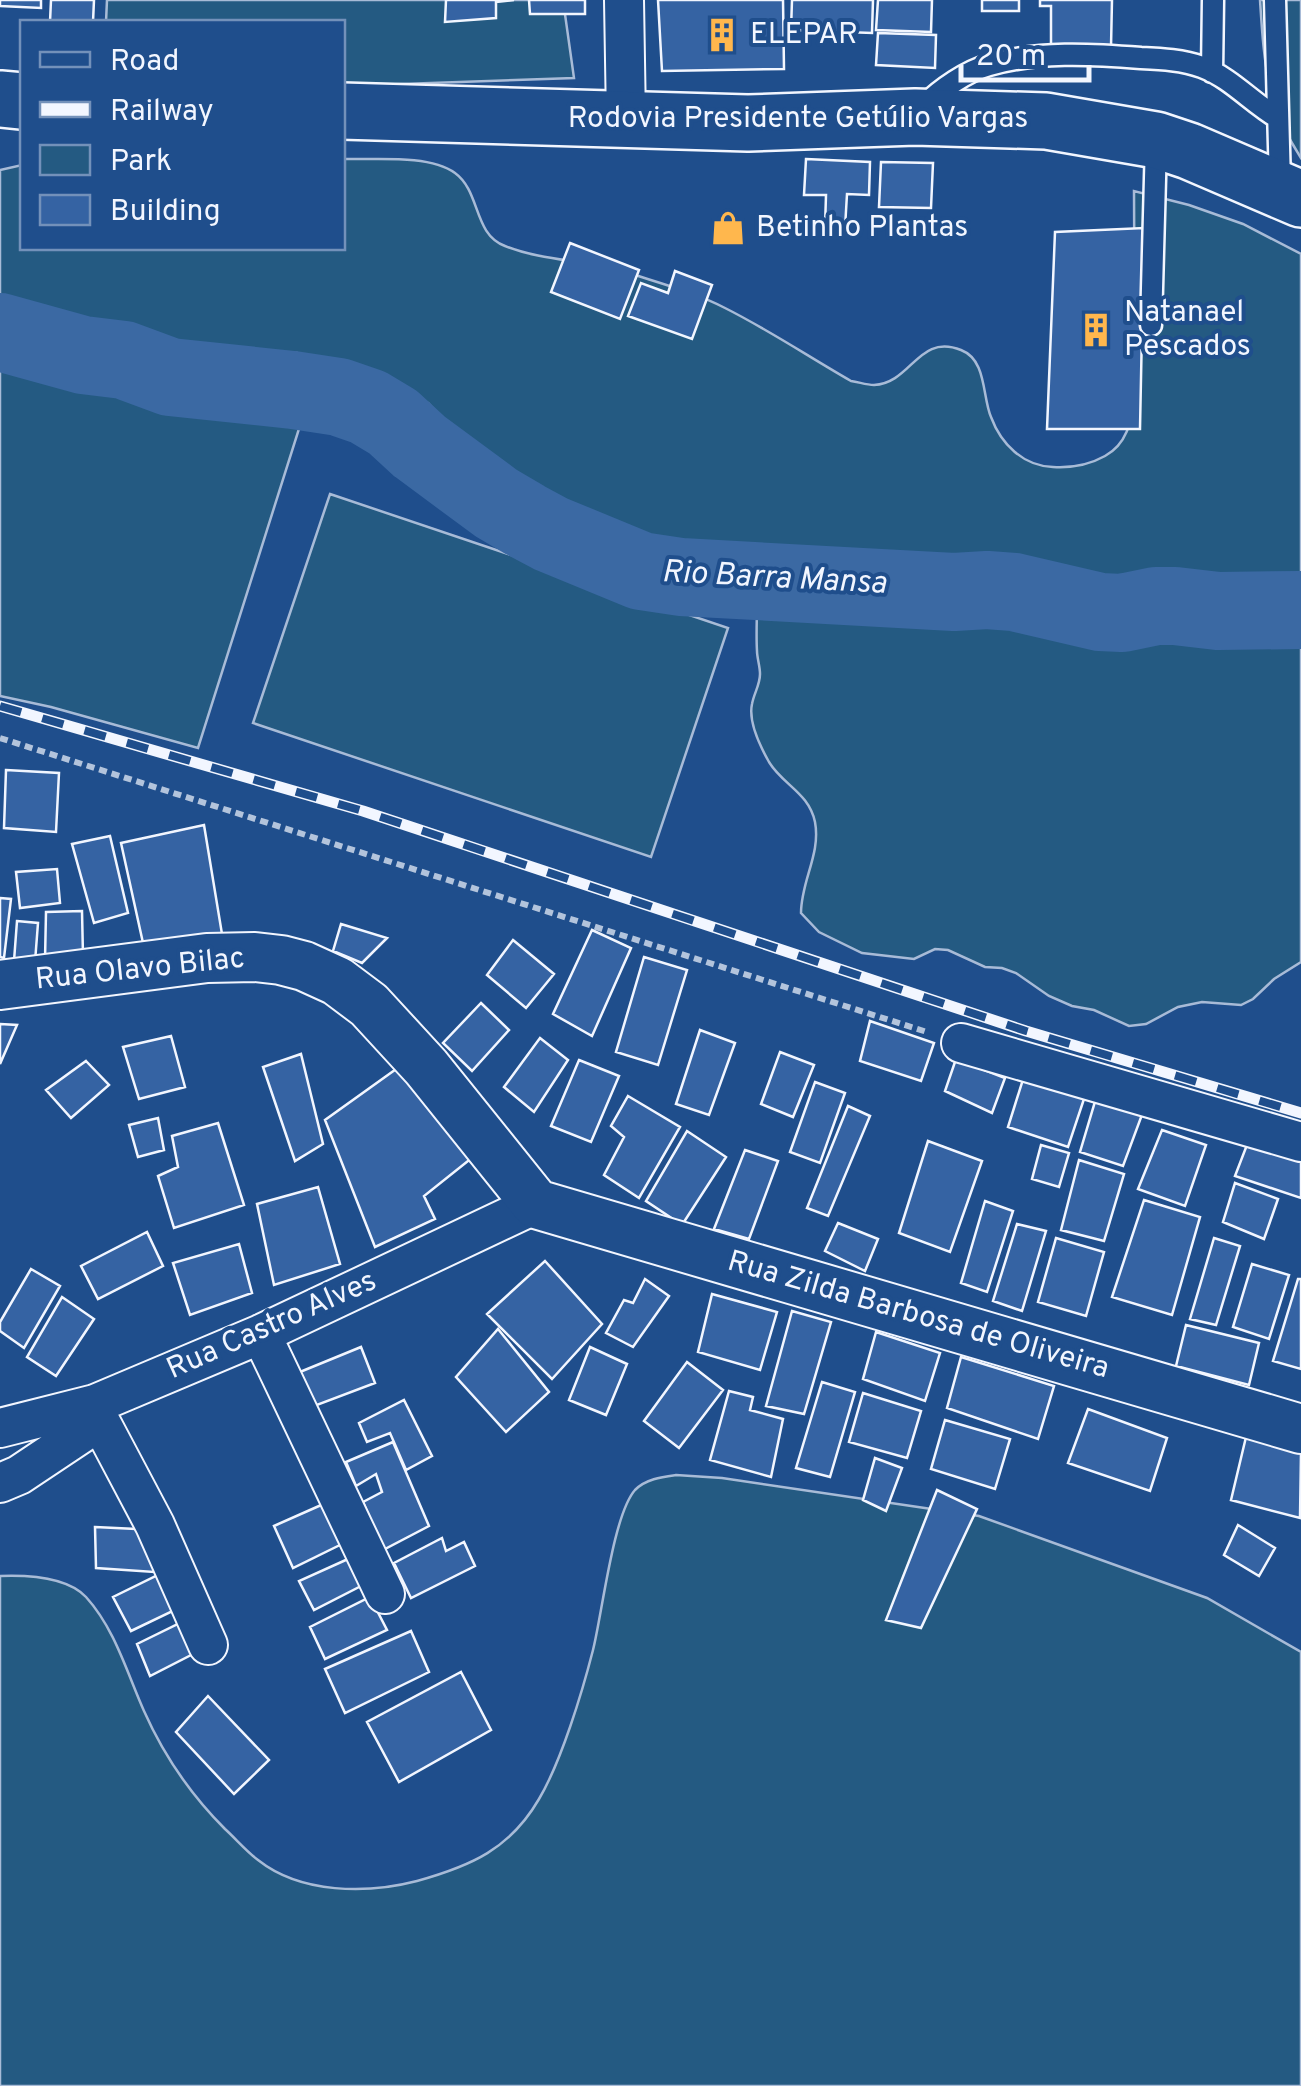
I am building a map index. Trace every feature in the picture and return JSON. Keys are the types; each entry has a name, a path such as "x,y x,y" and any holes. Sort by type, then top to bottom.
{"main road":[{"name":"Rodovia Presidente Getúlio Vargas","path":"345,111 748,123 915,117 1046,121 1156,140 1291,195"}],"street":[{"path":"624,0 626,120"},
{"name":"Rua Olavo Bilac","path":"0,986 207,958 255,957 304,966 337,981 369,1006 426,1068 536,1204"},
{"path":"962,1043 1301,1142"},
{"name":"Rua Castro Alves","path":"0,1428 98,1412 536,1204"},
{"name":"Rua Zilda Barbosa de Oliveira","path":"536,1204 1301,1428"},
{"path":"261,1334 385,1594"},
{"path":"0,1483 19,1475 98,1412 155,1525 208,1644"}],"lane":[{"path":"1212,72 1213,0"},
{"path":"1275,0 1278,118 1291,195"},
{"path":"915,117 931,99 986,65 1029,57 1102,54 1176,60 1212,72 1278,118"},
{"path":"1151,325 1156,140"}],"path":[{"path":"0,738 962,1043"}],"green space":[{"path":"107,0 563,0 574,78 345,83 345,20 106,20"},
{"path":"1260,0 1301,0 1301,158 1274,101"},
{"path":"345,159 431,163 455,173 463,181 487,232 505,246 616,269 703,298 851,381 874,385 887,382 935,348 961,350 980,370 991,417 1007,444 1032,463 1053,467 1079,465 1105,456 1123,439 1130,424 1135,398 1134,191 1189,205 1243,224 1301,254 1301,594 1216,587 1139,586 1103,590 1028,580 694,552 640,542 520,494 478,466 428,403 328,361 297,353 175,358 75,340 0,315 0,170 20,165 20,250 345,250"},
{"path":"0,348 178,394 304,413 198,748 0,696"},
{"path":"330,494 728,628 651,857 253,723"},
{"path":"757,604 1003,611 1108,623 1301,625 1301,962 1241,1005 1202,1002 1178,1007 1146,1024 1129,1026 1049,996 1016,973 985,967 948,950 935,949 914,959 862,953 819,932 801,913 815,845 812,812 769,762 752,718 760,674"},
{"path":"676,1475 722,1478 979,1516 1207,1598 1301,1652 1301,2086 0,2086 0,1576 57,1581 86,1597 113,1637 169,1759 212,1816 258,1860 275,1871 314,1885 356,1889 398,1885 472,1862 502,1843 528,1816 555,1766 577,1706 593,1650 614,1542 627,1503 644,1483"}],"building":[{"path":"0,0 41,0 41,8 0,6"},
{"path":"51,0 94,0 93,20 50,20"},
{"path":"446,0 514,0 496,2 496,18 445,22"},
{"path":"529,0 585,0 585,14 530,14"},
{"name":"ELEPAR","path":"658,0 783,0 784,69 662,71"},
{"path":"792,0 873,0 872,33 791,30"},
{"path":"878,0 932,0 931,32 876,30"},
{"path":"982,0 1019,0 1019,11 982,11"},
{"path":"1040,0 1112,0 1111,47 1051,46 1051,6 1040,6"},
{"path":"878,33 936,35 935,68 876,65"},
{"path":"806,159 870,162 869,195 847,194 845,228 825,227 826,195 804,195"},
{"path":"881,162 933,163 931,208 879,207"},
{"name":"Natanael Pescados","path":"1144,228 1140,429 1047,429 1055,232"},
{"path":"570,243 639,270 620,319 551,292"},
{"path":"675,271 712,285 692,339 628,316 641,283 668,293"},
{"path":"6,770 59,773 56,832 4,828"},
{"path":"204,825 222,934 145,952 121,843"},
{"path":"110,836 128,913 94,923 72,844"},
{"path":"57,869 60,903 20,908 16,872"},
{"path":"0,898 11,899 4,958 0,957"},
{"path":"82,911 83,956 45,960 46,912"},
{"path":"17,921 38,923 35,962 14,961"},
{"path":"341,924 387,938 362,963 333,951"},
{"path":"592,930 631,948 592,1036 553,1014"},
{"path":"513,940 554,974 526,1008 487,975"},
{"path":"644,957 687,970 658,1065 616,1052"},
{"path":"481,1003 509,1030 472,1071 443,1043"},
{"path":"870,1021 934,1043 921,1081 860,1061"},
{"path":"0,1024 17,1025 0,1064"},
{"path":"700,1030 735,1043 709,1115 676,1104"},
{"path":"171,1036 185,1087 139,1099 123,1047"},
{"path":"540,1038 568,1060 534,1112 504,1087"},
{"path":"780,1052 814,1065 793,1117 761,1104"},
{"path":"301,1054 323,1144 295,1161 263,1067"},
{"path":"956,1059 1005,1078 992,1113 945,1091"},
{"path":"579,1060 619,1076 591,1142 551,1126"},
{"path":"86,1061 109,1085 71,1118 46,1090"},
{"path":"406,1062 473,1157 424,1196 435,1219 375,1247 325,1120"},
{"path":"1025,1073 1086,1093 1068,1147 1008,1127"},
{"path":"815,1082 845,1093 820,1163 790,1152"},
{"path":"1097,1095 1143,1112 1123,1166 1080,1152"},
{"path":"628,1096 680,1127 639,1198 604,1175 624,1137 611,1126"},
{"path":"848,1106 870,1116 828,1216 807,1208"},
{"path":"158,1118 164,1150 138,1157 129,1125"},
{"path":"218,1123 244,1205 174,1228 158,1176 178,1167 172,1136"},
{"path":"1162,1130 1206,1145 1185,1206 1138,1189"},
{"path":"687,1131 726,1157 682,1225 646,1201"},
{"path":"1250,1137 1301,1154 1301,1198 1235,1176"},
{"path":"928,1141 982,1161 950,1252 899,1233"},
{"path":"1041,1145 1069,1153 1059,1187 1032,1179"},
{"path":"745,1150 778,1161 749,1239 714,1229"},
{"path":"1079,1160 1124,1174 1104,1241 1061,1230"},
{"path":"1235,1183 1278,1199 1264,1239 1223,1222"},
{"path":"318,1187 340,1264 274,1285 257,1204"},
{"path":"1144,1200 1200,1217 1172,1315 1112,1297"},
{"path":"985,1201 1013,1211 987,1292 961,1283"},
{"path":"838,1223 878,1239 865,1271 825,1251"},
{"path":"1017,1224 1046,1231 1022,1311 993,1301"},
{"path":"147,1232 163,1266 98,1299 81,1266"},
{"path":"1056,1238 1104,1252 1086,1316 1038,1302"},
{"path":"1214,1238 1240,1246 1216,1325 1190,1319"},
{"path":"239,1244 252,1293 190,1315 173,1263"},
{"path":"545,1261 602,1324 552,1379 487,1314"},
{"path":"1252,1264 1289,1275 1269,1339 1233,1327"},
{"path":"31,1269 60,1286 24,1348 0,1331 0,1322"},
{"path":"645,1279 669,1296 633,1347 606,1333 624,1300 633,1303"},
{"path":"1301,1279 1301,1369 1273,1361"},
{"path":"712,1294 777,1312 760,1370 698,1352"},
{"path":"62,1297 94,1319 56,1376 27,1357"},
{"path":"792,1311 831,1322 804,1414 766,1406"},
{"path":"1186,1325 1259,1343 1249,1385 1176,1366"},
{"path":"498,1329 549,1392 506,1432 456,1377"},
{"path":"876,1332 940,1353 925,1401 863,1379"},
{"path":"361,1347 375,1383 309,1408 295,1374"},
{"path":"590,1347 627,1364 606,1415 569,1400"},
{"path":"961,1357 1054,1386 1038,1439 947,1408"},
{"path":"687,1362 723,1390 679,1448 644,1421"},
{"path":"822,1382 855,1392 830,1477 796,1468"},
{"path":"729,1391 753,1397 750,1410 783,1419 771,1477 710,1460"},
{"path":"863,1393 921,1411 907,1458 849,1442"},
{"path":"404,1400 432,1456 406,1470 390,1433 367,1442 359,1423"},
{"path":"1088,1409 1167,1438 1150,1491 1068,1463"},
{"path":"945,1420 1010,1439 995,1489 931,1469"},
{"path":"1246,1437 1301,1452 1300,1518 1231,1500"},
{"path":"393,1442 429,1526 383,1550 363,1502 382,1492 376,1474 356,1486 346,1462"},
{"path":"875,1458 902,1468 886,1511 863,1500"},
{"path":"937,1490 977,1509 921,1628 886,1620"},
{"path":"328,1502 346,1542 293,1568 274,1526"},
{"path":"1238,1525 1275,1548 1259,1576 1224,1555"},
{"path":"95,1527 157,1530 154,1572 96,1568"},
{"path":"442,1538 446,1551 464,1542 475,1566 411,1598 394,1563"},
{"path":"348,1559 361,1586 314,1610 299,1581"},
{"path":"160,1574 177,1609 131,1631 113,1597"},
{"path":"370,1597 387,1630 325,1659 310,1627"},
{"path":"180,1623 195,1653 150,1676 137,1644"},
{"path":"411,1631 429,1672 345,1713 325,1669"},
{"path":"461,1672 491,1730 399,1782 367,1722"},
{"path":"208,1696 269,1760 234,1794 176,1732"}],"waterway":[{"name":"Rio Barra Mansa","path":"0,332 83,355 124,360 170,377 293,390 339,397 368,407 496,503 551,534 641,571 681,577 1014,592 1100,612 1122,613 1156,606 1218,611 1301,610"}],"railway":[{"path":"0,706 363,811 1026,1031 1301,1113"}],"place":[{"name":"ELEPAR","path":"722,35"},
{"name":"Betinho Plantas","path":"728,228"},
{"name":"Natanael Pescados","path":"1096,330"}]}
